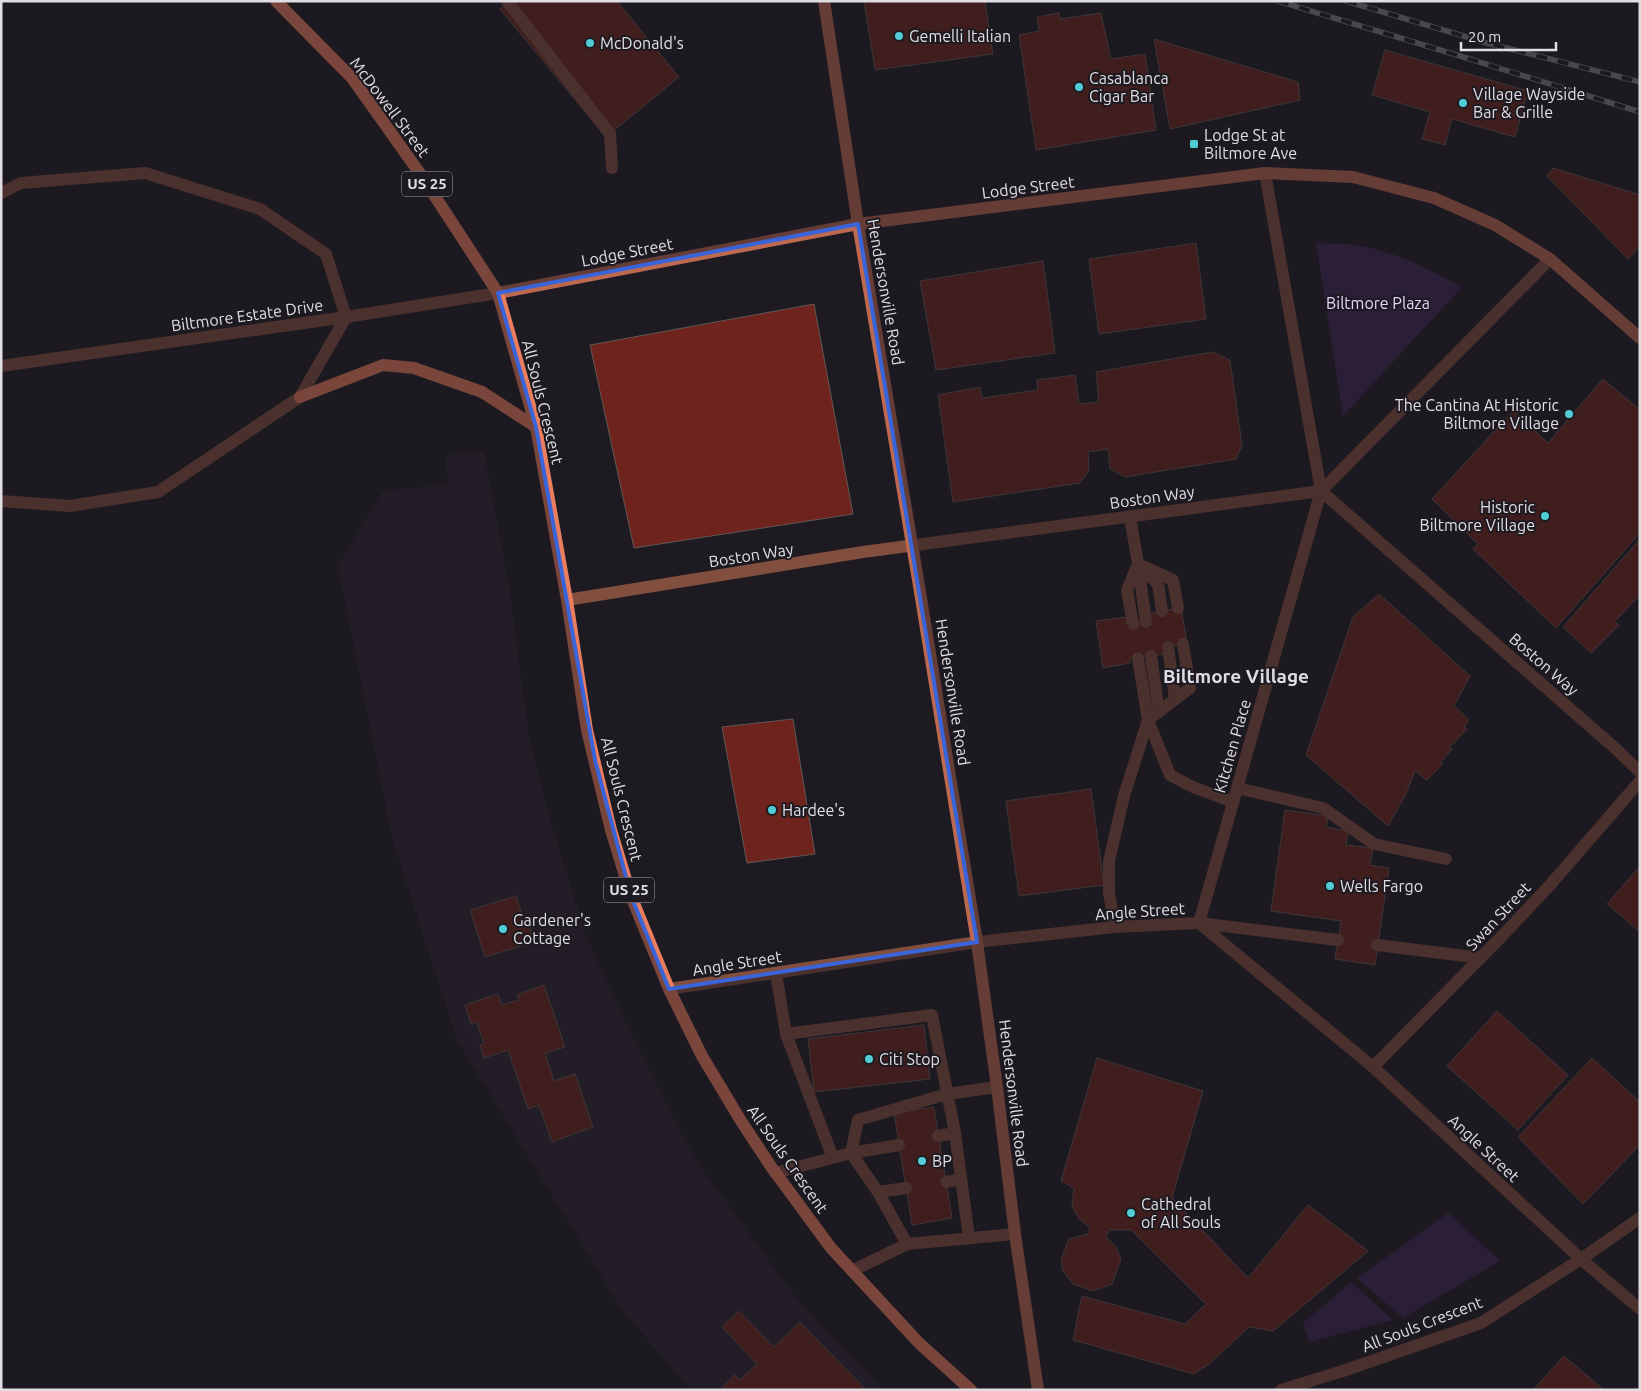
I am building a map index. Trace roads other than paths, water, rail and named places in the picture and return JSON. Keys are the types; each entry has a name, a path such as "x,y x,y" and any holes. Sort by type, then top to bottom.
{"main road":[{"name":"McDowell Street","path":"276,1 352,78 421,175 498,293"},
{"name":"Hendersonville Road","path":"824,1 858,224 977,942 1015,1234 1038,1390"},
{"name":"Lodge Street","path":"498,293 858,224 1265,173 1353,177 1434,198 1495,225 1550,259 1640,338"},
{"name":"All Souls Crescent","path":"498,293 536,428 567,600 587,730 611,830 630,896 669,989 702,1056 741,1121 775,1173 831,1248 919,1343 971,1390"},
{"path":"300,397 383,365 414,368 482,392 536,428"}],"street":[{"path":"507,1 610,134 612,168"},
{"path":"1265,173 1321,492"},
{"path":"1,193 21,183 145,174 260,209 326,254 346,317 300,397 158,492 70,506 1,501"},
{"path":"1321,492 1550,259"},
{"name":"Biltmore Estate Drive","path":"1,366 346,317 498,293"},
{"name":"Boston Way","path":"567,600 912,545 1321,492 1640,772"},
{"name":"Kitchen Place","path":"1199,923 1321,492"},
{"path":"1130,517 1146,622"},
{"path":"1138,564 1173,580 1178,608"},
{"path":"1138,564 1158,584 1162,611"},
{"path":"1133,624 1127,590 1138,564"},
{"path":"1115,927 1109,893 1109,861 1124,796 1148,720 1190,688 1183,644"},
{"path":"1168,647 1175,699"},
{"path":"1159,712 1145,657 1148,720 1170,775 1193,787 1233,802"},
{"name":"Swan Street","path":"1373,1067 1551,884 1640,781"},
{"path":"1237,788 1323,808 1374,844 1446,859"},
{"path":"1199,923 1338,940"},
{"name":"Angle Street","path":"669,989 977,942 1115,927 1199,923 1373,1067 1581,1259 1640,1309"},
{"path":"1377,945 1481,958"},
{"path":"776,973 786,1034 833,1158"},
{"path":"786,1034 932,1014 955,1133 969,1238"},
{"path":"907,1244 878,1192 851,1153 858,1120 947,1094 997,1086"},
{"path":"938,1136 955,1133"},
{"path":"775,1173 851,1153 899,1145"},
{"path":"946,1182 961,1179"},
{"path":"878,1192 906,1188"},
{"name":"All Souls Crescent","path":"1281,1390 1343,1371 1481,1323 1581,1259 1640,1218"},
{"path":"852,1271 907,1244 1015,1234"}],"railway":[{"path":"1278,1 1640,112"},
{"path":"1346,1 1487,43 1640,82"}],"place":[{"name":"Gemelli Italian","path":"899,36"},
{"name":"McDonald's","path":"590,43"},
{"name":"Casablanca Cigar Bar","path":"1079,87"},
{"name":"Village Wayside Bar & Grille","path":"1463,103"},
{"name":"Lodge St at Biltmore Ave","path":"1194,144"},
{"name":"The Cantina At Historic Biltmore Village","path":"1569,414"},
{"name":"Historic Biltmore Village","path":"1545,516"},
{"name":"Hardee's","path":"772,810"},
{"name":"Wells Fargo","path":"1330,886"},
{"name":"Gardener's Cottage","path":"503,929"},
{"name":"Citi Stop","path":"869,1059"},
{"name":"BP","path":"922,1161"},
{"name":"Cathedral of All Souls","path":"1131,1213"}],"district":[{"name":"Biltmore Village","path":"1236,676"}],"park label":[{"name":"Biltmore Plaza","path":"1378,303"}]}
